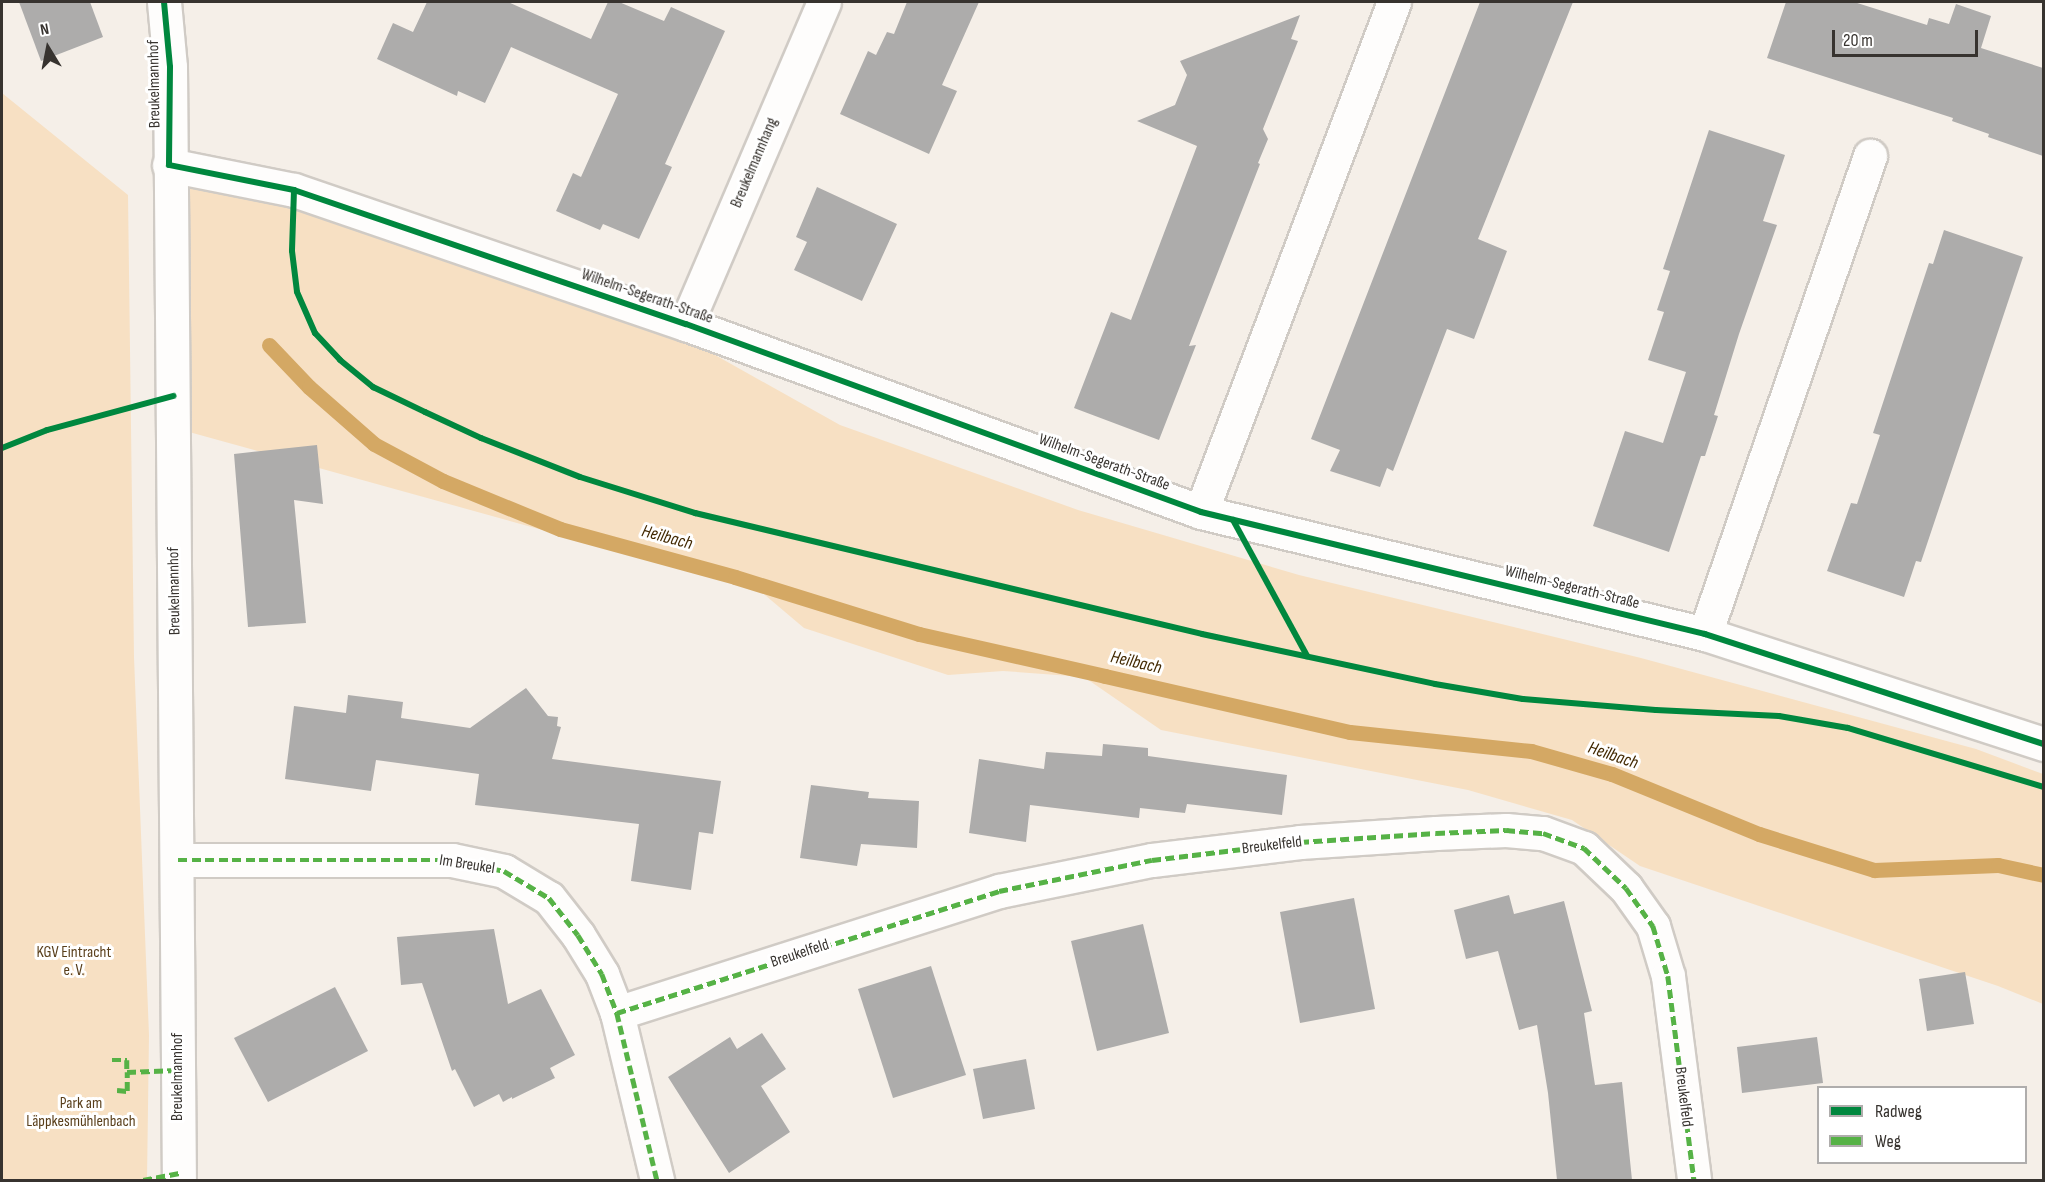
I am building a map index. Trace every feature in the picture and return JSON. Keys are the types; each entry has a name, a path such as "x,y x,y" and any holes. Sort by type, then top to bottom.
{"street":[{"name":"Breukelmannhof","path":"164,2 170,67 179,1180"},
{"name":"Breukelmannhang","path":"686,324 824,2"},
{"path":"1201,512 1394,2"},
{"path":"1705,634 1870,156"},
{"name":"Wilhelm-Segerath-Straße","path":"169,165 294,190 686,324 1201,512 1705,634 2043,744"},
{"name":"Breukelfeld","path":"617,1013 999,891 1141,862 1300,842 1424,833 1506,830 1543,833 1584,848 1626,888 1653,926 1668,976 1694,1180"},
{"name":"Im Breukel","path":"178,860 452,860 504,871 549,898 578,935 596,964 617,1013 657,1180"}],"green space":[{"path":"2,93 128,195 134,657 149,1035 147,1180 2,1180"},
{"path":"170,170 465,258 708,351 840,425 1078,510 1299,575 1641,658 1976,749 2043,774 2043,1004 1998,986 1640,866 1572,820 1468,790 1161,730 1084,677 1003,671 948,675 804,628 759,590 171,427"}],"building":[{"path":"19,2 90,2 103,37 41,61"},
{"path":"427,2 508,2 591,39 608,2 619,2 664,21 671,7 725,31 665,164 672,167 639,239 603,224 600,230 556,211 573,173 581,177 618,94 511,47 485,103 458,91 457,96 377,59 393,23 413,32"},
{"path":"907,2 979,2 942,85 957,91 929,154 840,114 868,51 876,55 887,32 894,34"},
{"path":"1480,2 1573,2 1478,239 1507,251 1474,339 1447,329 1393,471 1387,468 1380,487 1330,471 1340,450 1311,439"},
{"path":"1786,2 1854,2 1927,25 1929,18 1949,24 1956,4 1991,16 1981,48 2043,68 2043,156 1988,137 1989,134 1952,121 1953,118 1767,58"},
{"path":"1300,15 1291,39 1298,41 1263,129 1268,139 1258,163 1260,164 1189,346 1196,345 1159,440 1074,408 1111,312 1131,320 1197,146 1137,121 1175,105 1187,75 1180,61"},
{"path":"1709,130 1785,155 1763,221 1777,225 1739,334 1714,415 1718,416 1705,456 1701,456 1669,552 1593,526 1625,431 1663,443 1686,372 1648,360 1664,312 1657,310 1670,271 1663,269"},
{"path":"817,187 897,224 862,301 794,270 807,242 796,237"},
{"path":"1944,230 2023,257 1921,562 1916,561 1904,597 1827,571 1851,503 1857,504 1880,435 1873,433 1929,263 1933,264"},
{"path":"317,445 323,504 294,500 306,623 248,627 234,454"},
{"path":"526,688 548,716 558,717 557,726 561,727 552,759 721,781 713,834 699,832 691,890 631,881 639,824 475,805 479,774 376,760 371,791 285,779 294,706 346,713 348,695 403,702 401,718 470,728"},
{"path":"1103,744 1148,748 1148,756 1287,775 1282,815 1187,804 1185,813 1140,808 1139,818 1030,805 1026,842 969,833 979,759 1044,769 1046,752 1102,756"},
{"path":"811,785 869,792 868,798 919,801 917,848 861,844 857,866 800,858"},
{"path":"1509,895 1514,914 1564,901 1592,1011 1584,1013 1595,1085 1622,1082 1632,1180 1557,1180 1548,1093 1537,1025 1519,1030 1498,951 1466,959 1454,910"},
{"path":"1354,898 1375,1009 1300,1023 1280,912"},
{"path":"1143,924 1169,1033 1097,1051 1071,941"},
{"path":"494,929 508,1004 541,989 575,1055 550,1068 555,1078 512,1099 512,1097 503,1102 499,1094 474,1107 455,1069 452,1071 422,983 401,985 397,937"},
{"path":"931,966 966,1075 893,1098 858,989"},
{"path":"1965,972 1974,1024 1927,1031 1919,979"},
{"path":"335,987 368,1051 268,1102 234,1038"},
{"path":"762,1033 786,1069 761,1086 790,1132 729,1173 668,1077 730,1037 737,1049"},
{"path":"1817,1037 1823,1083 1742,1093 1737,1047"},
{"path":"1026,1059 1035,1109 983,1119 973,1069"}],"waterway":[{"name":"Heilbach","path":"269,345 309,387 374,444 443,481 560,529 735,577 919,634 1350,732 1531,751 1612,774 1759,834 1874,870 1998,865 2044,875"}],"marked path":[{"path":"617,1013 999,891 1152,860 1300,842 1506,830 1543,833 1584,848 1626,888 1653,926 1668,976 1694,1180"},
{"path":"178,860 452,860 504,871 549,898 578,935 602,974 617,1013 657,1180"},
{"path":"112,1060 127,1060 127,1072 177,1070"},
{"path":"117,1090 127,1091 127,1072"},
{"path":"143,1180 179,1173"}],"cycle path":[{"path":"164,2 170,67 169,165 294,190 686,324 1201,512 1705,634 2044,744"},
{"path":"294,190 292,251 297,292 315,333 340,360 373,387 481,438 580,477 695,513 1202,634 1435,684 1523,699 1656,710 1779,716 1848,728 2044,787"},
{"path":"2,448 47,430 173,396"},
{"path":"1233,520 1307,656"}],"park label":[{"name":"KGV Eintracht e. V.","path":"74,962"},
{"name":"Park am Läppkesmühlenbach","path":"81,1113"}]}
